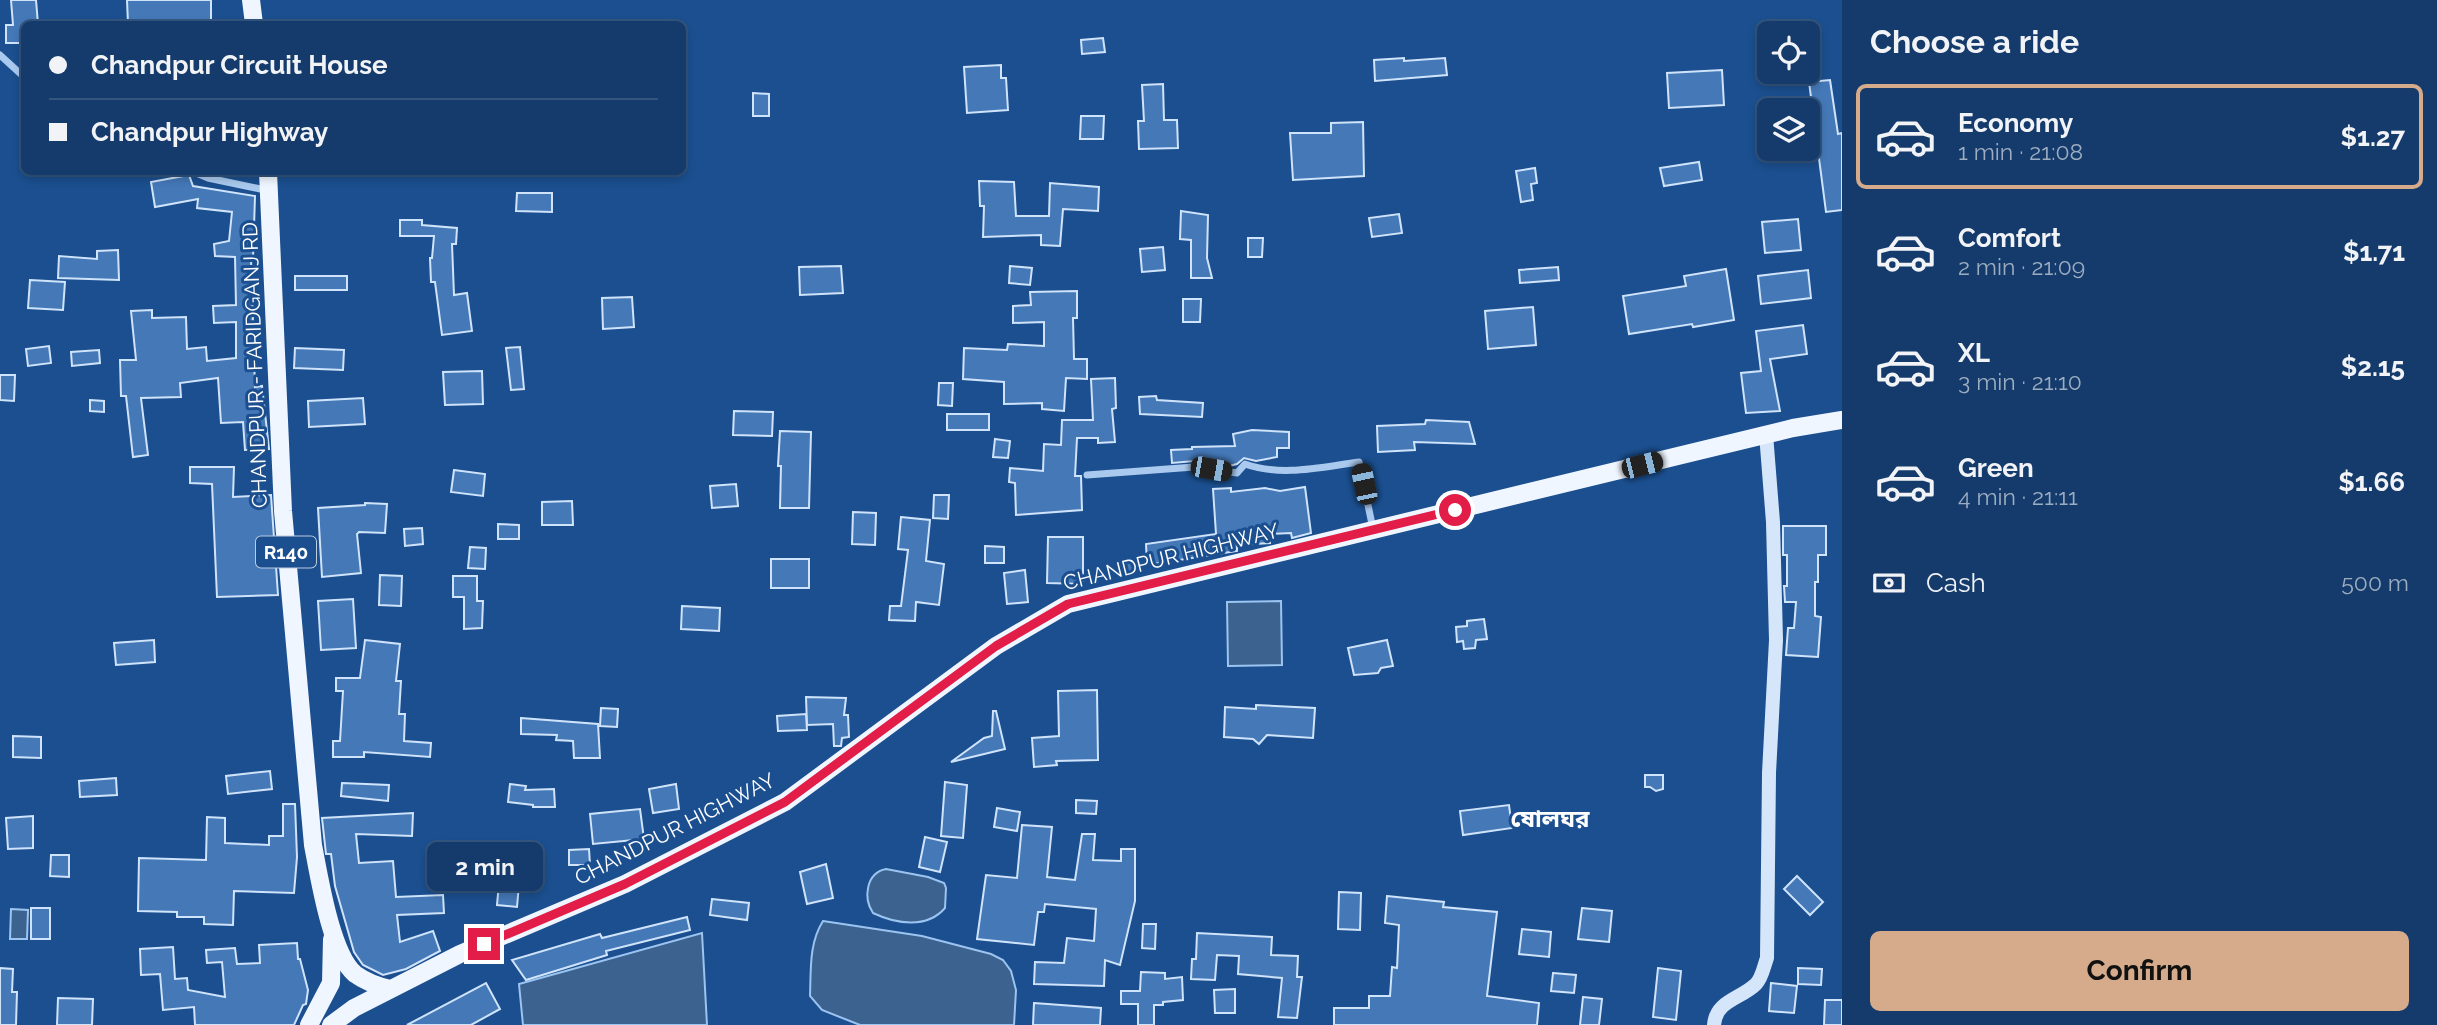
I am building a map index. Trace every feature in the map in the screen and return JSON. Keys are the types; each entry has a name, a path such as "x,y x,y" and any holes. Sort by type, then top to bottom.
{"main road":[{"path":"251,0 254,21"},
{"name":"CHANDPUR - FARIDGANJ RD","path":"268,175 283,511 304,766 313,845 320,884 333,930"},
{"name":"CHANDPUR HIGHWAY","path":"331,1025 354,1008 460,954 625,884 785,802 996,646 1068,604 1766,434 1842,421"},
{"name":"R140","path":"333,930 341,957 354,973 371,984 390,989"},
{"name":"R140","path":"309,1025 331,983 333,930"}],"street":[{"path":"0,55 21,75"},
{"path":"201,175 270,191"},
{"path":"1714,1025 1714,1017 1722,1006 1755,986 1767,958 1769,773 1776,640 1773,522 1766,434"},
{"path":"1087,475 1194,467 1237,473 1245,464 1264,471 1297,471 1359,462 1374,530"}],"water":[{"path":"1281,601 1282,665 1228,666 1227,602"},
{"path":"886,869 944,883 945,908 938,915 920,922 901,922 873,913 868,900 868,887 874,875"},
{"path":"11,909 28,910 27,939 10,939"},
{"path":"823,921 922,936 991,954 1003,960 1011,971 1016,990 1014,1025 860,1025 822,1010 810,996 813,947"},
{"path":"702,933 707,1025 523,1025 519,984"}],"building":[{"path":"11,0 36,0 38,21 21,21 21,43 6,43 6,25 13,25"},
{"path":"127,0 211,0 211,21 128,21"},
{"path":"1103,38 1105,52 1082,54 1081,40"},
{"path":"1404,58 1404,61 1445,58 1447,75 1375,81 1374,60"},
{"path":"1001,65 1001,78 1006,78 1008,110 967,113 964,67"},
{"path":"1722,70 1724,105 1669,108 1667,73"},
{"path":"1830,80 1838,134 1842,133 1842,210 1826,212 1819,161 1820,98 1811,98 1809,84 1820,84 1820,81"},
{"path":"1163,84 1164,120 1177,120 1178,148 1139,149 1138,121 1144,121 1142,85"},
{"path":"753,93 769,94 769,116 753,116"},
{"path":"1081,116 1104,116 1103,139 1080,139"},
{"path":"1363,122 1364,176 1293,180 1290,133 1331,133 1331,123"},
{"path":"1699,162 1702,180 1664,186 1660,168"},
{"path":"1535,168 1537,183 1531,184 1533,200 1521,202 1516,171"},
{"path":"189,175 193,186 255,196 251,258 255,387 262,386 269,449 245,450 243,422 221,423 218,378 180,383 181,397 141,398 148,455 133,457 126,396 121,396 120,360 136,360 131,311 152,310 152,318 186,317 187,349 206,347 207,361 236,358 236,322 214,323 213,306 236,305 235,257 215,256 214,244 229,241 232,212 197,208 198,199 155,207 151,182"},
{"path":"979,181 1014,182 1016,216 1049,216 1050,183 1099,187 1098,211 1063,209 1060,246 1041,245 1041,235 983,237 984,206 980,206"},
{"path":"517,193 552,193 552,212 516,211"},
{"path":"1181,211 1208,215 1207,258 1212,278 1191,278 1191,240 1180,239"},
{"path":"1399,214 1402,233 1372,237 1369,218"},
{"path":"1798,219 1801,250 1765,253 1762,222"},
{"path":"400,220 422,220 422,225 457,228 456,244 452,244 454,295 467,293 472,331 442,335 435,282 431,282 430,258 434,236 400,236"},
{"path":"1248,238 1263,238 1262,257 1248,257"},
{"path":"1163,247 1165,270 1142,272 1140,249"},
{"path":"118,250 119,280 58,278 59,256 97,259 97,251"},
{"path":"841,266 843,293 800,295 799,267"},
{"path":"1010,266 1032,268 1030,285 1009,283"},
{"path":"1558,267 1559,280 1520,283 1519,270"},
{"path":"1726,269 1734,320 1629,334 1623,296 1686,286 1684,276"},
{"path":"1808,270 1811,298 1761,304 1758,276"},
{"path":"295,276 347,276 347,290 295,290"},
{"path":"30,280 65,282 63,310 28,308"},
{"path":"1077,291 1077,318 1073,318 1074,359 1087,359 1087,379 1066,378 1064,411 1042,409 1042,403 1004,404 1004,382 963,379 964,348 1007,350 1008,344 1044,346 1044,322 1013,323 1013,306 1031,305 1030,292"},
{"path":"632,297 634,327 603,329 602,298"},
{"path":"1183,299 1201,299 1200,322 1183,322"},
{"path":"1533,307 1536,345 1488,349 1485,311"},
{"path":"1803,325 1807,354 1770,359 1780,411 1746,413 1741,373 1761,371 1756,331"},
{"path":"49,346 51,363 28,366 26,349"},
{"path":"520,347 524,389 511,390 506,348"},
{"path":"295,348 344,350 343,370 294,368"},
{"path":"99,350 100,363 72,366 71,352"},
{"path":"482,371 483,404 445,405 443,372"},
{"path":"0,375 15,375 14,401 0,400"},
{"path":"1115,378 1116,408 1112,409 1115,442 1098,443 1098,438 1077,438 1075,476 1081,476 1082,510 1016,515 1015,483 1009,482 1010,468 1043,471 1044,444 1061,445 1062,420 1093,420 1091,379"},
{"path":"939,383 953,383 952,406 938,405"},
{"path":"1156,396 1157,400 1203,403 1202,417 1140,414 1139,397"},
{"path":"363,398 365,424 309,427 308,401"},
{"path":"90,400 104,401 104,412 90,411"},
{"path":"734,411 773,412 772,436 733,435"},
{"path":"947,414 989,414 989,430 947,430"},
{"path":"1426,420 1469,422 1475,444 1414,442 1415,450 1378,452 1377,426 1425,424"},
{"path":"1252,430 1289,432 1289,448 1277,448 1277,457 1256,461 1244,458 1229,466 1227,463 1195,461 1172,463 1171,450 1235,446 1233,434"},
{"path":"780,431 811,432 809,508 780,508"},
{"path":"995,439 1010,441 1008,458 993,457"},
{"path":"190,467 234,467 233,497 271,495 278,595 217,597 212,484 190,483"},
{"path":"454,470 485,474 483,496 451,492"},
{"path":"736,484 738,506 712,508 710,486"},
{"path":"1305,487 1311,533 1292,538 1291,533 1270,534 1270,543 1237,545 1237,551 1147,565 1146,544 1216,534 1213,489 1231,488 1231,492 1265,488 1280,491"},
{"path":"934,495 949,495 948,519 933,518"},
{"path":"572,501 573,525 542,525 542,502"},
{"path":"365,503 387,504 385,533 357,534 361,573 322,577 318,508"},
{"path":"853,512 876,513 875,545 852,544"},
{"path":"901,517 930,520 926,561 944,564 939,605 916,602 915,621 889,620 890,606 901,606 908,550 898,549"},
{"path":"498,524 519,525 519,539 498,539"},
{"path":"1783,526 1826,526 1826,555 1818,555 1818,582 1815,582 1815,616 1821,617 1818,657 1786,655 1788,628 1794,628 1796,602 1785,602 1787,555 1783,555"},
{"path":"422,528 423,544 405,546 404,529"},
{"path":"1048,537 1083,537 1083,584 1047,583"},
{"path":"985,546 1004,547 1004,563 985,563"},
{"path":"470,547 486,548 485,569 468,568"},
{"path":"771,559 809,559 809,588 771,588"},
{"path":"1140,559 1140,571 1124,572 1123,560"},
{"path":"1025,570 1028,602 1007,604 1004,573"},
{"path":"380,575 402,576 401,606 379,605"},
{"path":"453,576 477,576 477,601 483,601 482,628 464,629 464,597 453,597"},
{"path":"353,599 356,648 321,650 318,601"},
{"path":"682,606 720,608 719,631 681,629"},
{"path":"1484,619 1487,639 1476,640 1475,648 1464,649 1463,641 1457,642 1456,627 1467,626 1467,621"},
{"path":"154,640 155,662 116,665 114,643"},
{"path":"365,640 400,644 396,681 401,681 399,714 405,714 404,741 431,743 430,757 364,752 364,757 333,757 333,741 340,741 343,691 336,691 336,678 360,678"},
{"path":"1387,640 1393,666 1381,668 1378,673 1354,675 1348,648"},
{"path":"1097,690 1098,760 1056,761 1057,765 1034,767 1032,738 1059,736 1058,691"},
{"path":"806,697 846,698 844,715 848,715 849,737 842,738 841,746 834,746 833,724 807,725"},
{"path":"1256,705 1315,708 1313,738 1267,735 1259,744 1253,739 1224,737 1225,707 1256,709"},
{"path":"601,708 618,709 617,727 600,726"},
{"path":"993,711 996,711 1005,749 951,762 984,738 992,736"},
{"path":"806,714 807,730 778,731 777,716"},
{"path":"521,718 598,724 600,758 574,758 573,741 556,740 557,735 521,734"},
{"path":"13,736 41,737 41,758 13,757"},
{"path":"270,771 272,789 228,794 226,776"},
{"path":"1645,775 1663,775 1663,789 1656,791 1645,787"},
{"path":"116,778 117,795 80,797 79,781"},
{"path":"945,782 967,785 963,838 941,836"},
{"path":"342,783 389,785 388,801 341,796"},
{"path":"510,784 526,786 525,790 554,789 555,807 533,807 508,802"},
{"path":"676,784 679,809 653,813 649,789"},
{"path":"1076,800 1097,801 1096,814 1076,813"},
{"path":"283,804 295,804 297,857 294,893 234,891 233,925 204,924 204,917 177,917 177,912 138,911 139,858 206,860 207,817 225,818 225,843 269,845 269,836 283,836"},
{"path":"1509,805 1512,828 1463,835 1460,811"},
{"path":"997,808 1020,812 1017,831 994,827"},
{"path":"640,809 644,839 593,844 590,814"},
{"path":"413,813 412,836 356,834 359,863 393,861 396,897 443,895 444,913 397,915 400,942 433,931 440,951 406,969 383,975 363,965 354,952 335,886 331,854 326,854 322,818"},
{"path":"33,816 33,848 8,849 6,818"},
{"path":"1022,825 1052,827 1047,877 1075,880 1082,834 1095,834 1093,860 1121,861 1121,849 1135,849 1135,901 1120,965 1105,960 1104,986 1034,984 1035,962 1064,963 1067,938 1094,941 1096,909 1045,904 1044,912 1038,912 1034,945 977,939 986,875 1017,878"},
{"path":"925,837 947,842 940,872 919,867"},
{"path":"589,849 590,865 569,865 569,850"},
{"path":"51,855 69,855 69,877 50,876"},
{"path":"501,860 521,862 517,907 497,905"},
{"path":"826,864 833,898 807,904 800,872"},
{"path":"1797,876 1823,902 1810,915 1784,889"},
{"path":"1339,892 1361,893 1360,930 1338,929"},
{"path":"1387,896 1444,902 1443,907 1497,912 1487,996 1539,1003 1537,1025 1334,1025 1334,1008 1369,1008 1369,996 1390,996 1392,967 1397,968 1399,925 1385,923"},
{"path":"712,899 749,903 747,920 710,915"},
{"path":"31,908 50,908 50,939 31,939"},
{"path":"1582,908 1612,911 1609,942 1578,939"},
{"path":"687,917 690,930 606,951 607,955 526,980 512,960 600,934 602,938"},
{"path":"1143,924 1156,924 1155,949 1142,948"},
{"path":"1522,929 1551,932 1549,957 1519,954"},
{"path":"1197,933 1272,937 1271,955 1298,956 1297,977 1302,977 1297,1018 1278,1017 1282,978 1238,974 1239,956 1217,955 1215,980 1191,979 1192,959 1196,959"},
{"path":"297,943 298,959 308,990 306,1004 303,1005 294,1025 195,1025 194,1007 163,1010 160,974 141,975 140,949 173,947 175,979 187,978 188,990 225,997 222,962 207,963 206,950 235,948 237,964 260,963 259,945"},
{"path":"0,968 13,969 12,992 17,992 16,1025 0,1025"},
{"path":"1658,968 1681,971 1676,1020 1653,1017"},
{"path":"1798,968 1822,969 1821,985 1798,984"},
{"path":"1141,972 1165,973 1165,979 1182,977 1183,1000 1154,1005 1154,1025 1138,1025 1138,1004 1121,1004 1121,991 1140,991"},
{"path":"1553,973 1576,975 1574,993 1551,991"},
{"path":"486,983 500,1009 471,1025 407,1025"},
{"path":"1771,983 1797,986 1794,1013 1769,1011"},
{"path":"1235,989 1235,1013 1215,1013 1214,990"},
{"path":"1583,997 1602,999 1599,1025 1580,1025"},
{"path":"58,998 93,999 92,1025 57,1025"},
{"path":"1825,1000 1842,1000 1842,1025 1824,1025"},
{"path":"1034,1003 1101,1008 1100,1025 1033,1025"}],"district":[{"name":"ষোলঘর","path":"1550,819"}],"route":[{"path":"484,944 625,884 785,802 996,646 1068,604 1455,510"}]}
